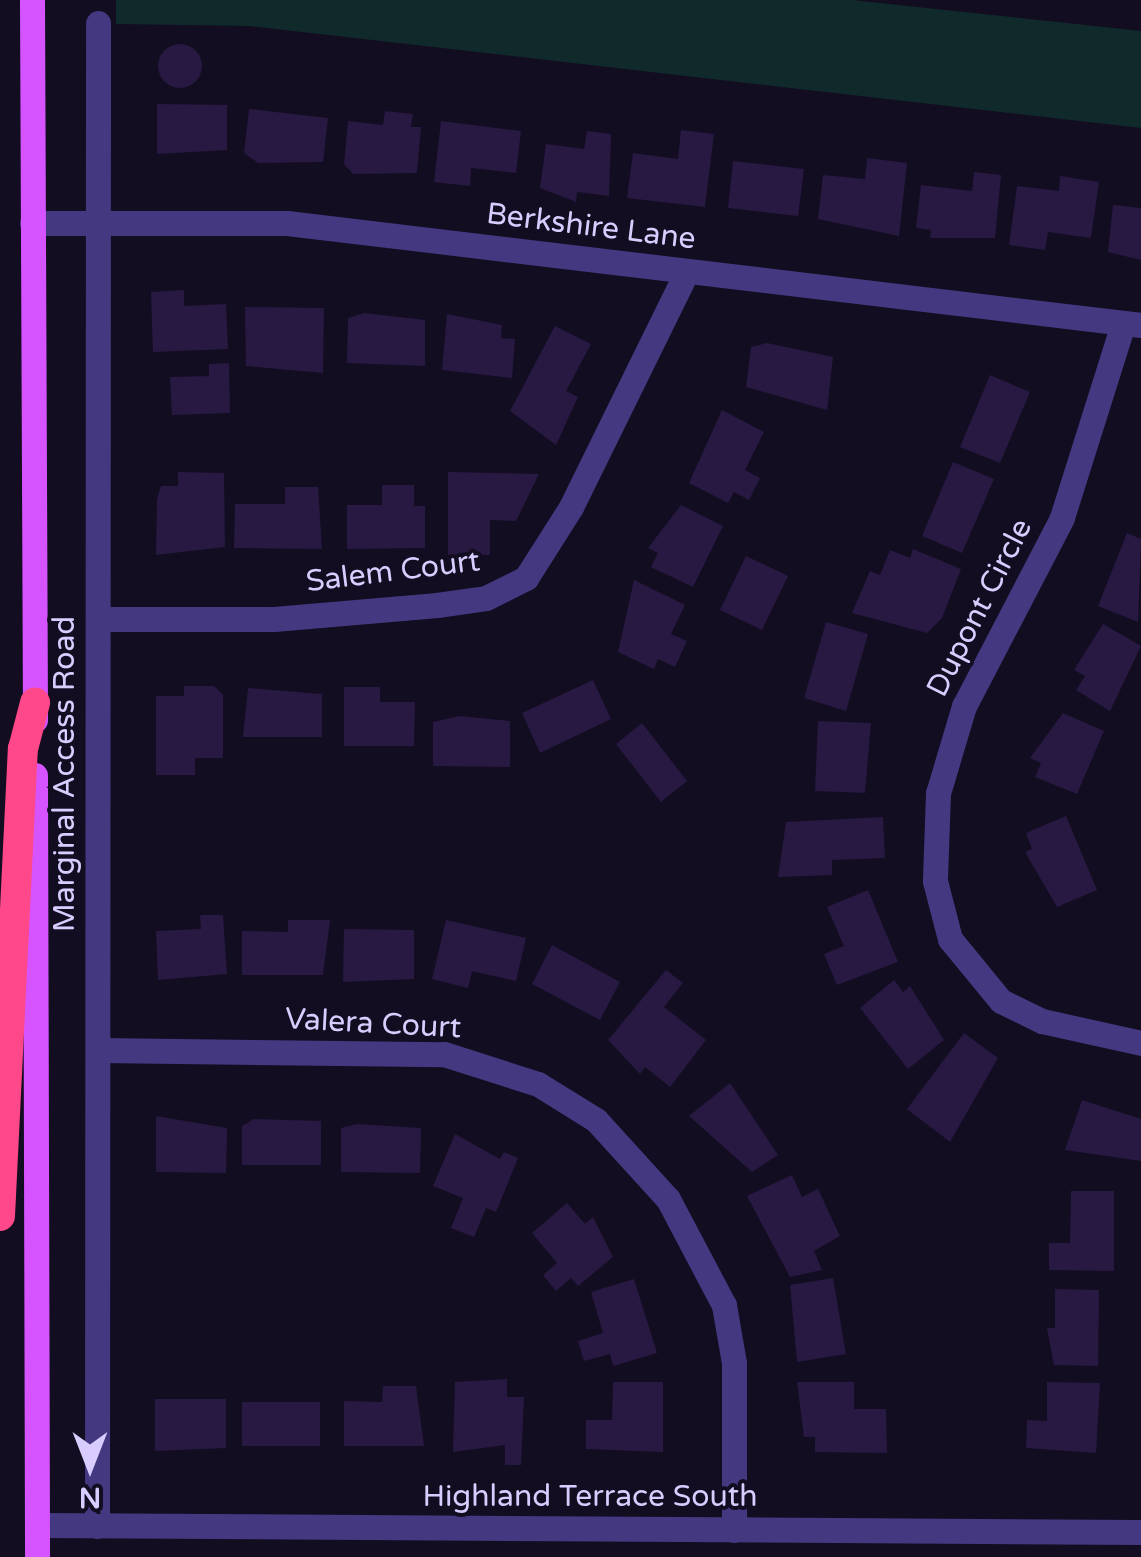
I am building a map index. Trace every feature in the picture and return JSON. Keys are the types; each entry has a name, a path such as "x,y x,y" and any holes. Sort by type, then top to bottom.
{"highway":[{"path":"0,1216 23,749 35,703"}],"main road":[{"path":"32,0 37,1557"}],"street":[{"name":"Marginal Access Road","path":"98,23 98,1526"},
{"name":"Berkshire Lane","path":"32,223 287,223 1132,325"},
{"name":"Salem Court","path":"98,618 274,618 437,604 486,598 526,578 572,507 687,271"},
{"name":"Dupont Circle","path":"1132,325 1062,518 964,706 938,792 935,882 950,939 1001,1001 1141,1044"},
{"name":"Valera Court","path":"98,1050 444,1054 538,1084 596,1120 668,1199 724,1305 734,1363 734,1530"},
{"name":"Highland Terrace South","path":"38,1526 1141,1532"}],"green space":[{"path":"116,0 852,0 1141,31 1141,128 249,26 116,24"}],"building":[{"path":"180,44 196,50 202,66 196,82 180,88 164,82 158,66 164,50"},
{"path":"157,104 227,105 227,150 157,154"},
{"path":"249,109 328,118 323,162 258,163 244,153"},
{"path":"385,111 413,114 411,127 421,127 417,173 353,174 344,164 348,121 383,125"},
{"path":"441,121 521,131 516,173 471,168 470,186 434,182"},
{"path":"681,130 714,134 705,207 627,198 633,153 678,159"},
{"path":"587,131 611,134 609,196 577,192 576,202 540,188 546,144 584,149"},
{"path":"867,158 907,163 899,236 818,219 823,175 865,179"},
{"path":"733,161 804,169 798,216 728,208"},
{"path":"974,172 1001,175 995,238 930,238 931,230 916,228 921,185 972,191"},
{"path":"1060,176 1099,182 1091,238 1048,232 1045,250 1009,245 1017,186 1059,191"},
{"path":"1113,205 1141,208 1141,260 1108,252"},
{"path":"184,290 184,306 226,304 228,349 153,352 151,292"},
{"path":"245,307 324,308 323,373 246,366"},
{"path":"364,313 425,320 425,366 347,363 348,318"},
{"path":"447,314 502,325 501,338 515,339 512,378 442,370"},
{"path":"555,326 591,344 566,391 578,397 556,445 510,411"},
{"path":"767,343 833,357 827,410 746,387 751,347"},
{"path":"229,363 230,413 172,415 170,377 209,376 209,364"},
{"path":"990,375 1030,392 1000,463 960,447"},
{"path":"722,410 764,432 745,470 760,478 749,500 734,492 728,503 689,483"},
{"path":"953,462 994,479 962,553 922,536"},
{"path":"178,472 224,473 225,547 156,555 157,499 161,486 178,486"},
{"path":"448,472 539,474 516,521 490,520 490,555 448,555"},
{"path":"382,485 414,485 414,506 425,506 425,548 347,549 347,505 382,505"},
{"path":"285,487 318,487 322,549 234,548 235,504 285,504"},
{"path":"681,505 723,526 693,587 651,567 658,553 648,548"},
{"path":"1127,533 1141,539 1138,622 1098,606"},
{"path":"913,549 961,569 942,618 927,633 852,613 870,571 880,575 890,550 910,558"},
{"path":"746,556 788,576 762,630 720,610"},
{"path":"634,580 685,605 671,634 687,641 675,667 658,659 654,669 618,652"},
{"path":"826,622 868,634 846,711 804,698"},
{"path":"1103,624 1141,646 1110,711 1076,690 1085,676 1074,670"},
{"path":"593,680 611,719 540,753 522,713"},
{"path":"184,686 214,686 223,695 223,758 195,758 195,775 156,775 156,696 184,696"},
{"path":"344,687 380,687 380,702 415,702 414,746 344,746"},
{"path":"248,688 322,694 322,737 243,737"},
{"path":"1063,713 1104,731 1077,794 1035,777 1041,763 1030,758"},
{"path":"459,716 510,721 510,767 433,766 433,722"},
{"path":"818,721 871,723 865,793 815,791"},
{"path":"642,723 687,781 661,802 616,744"},
{"path":"1066,816 1097,890 1057,907 1025,852 1032,849 1026,833"},
{"path":"883,817 885,858 832,860 832,875 778,877 786,822"},
{"path":"868,890 898,962 837,985 824,954 844,946 827,907"},
{"path":"200,915 223,915 227,974 158,980 156,931 201,929"},
{"path":"288,920 330,920 323,975 242,975 242,931 288,932"},
{"path":"446,920 526,938 516,981 472,971 468,988 432,979"},
{"path":"344,929 414,930 414,979 343,982"},
{"path":"552,945 620,982 600,1020 532,984"},
{"path":"666,970 683,983 664,1007 706,1040 670,1087 645,1067 640,1074 608,1040"},
{"path":"894,980 903,992 910,986 944,1040 908,1069 860,1008"},
{"path":"964,1033 998,1058 950,1142 907,1109"},
{"path":"730,1083 778,1155 752,1172 689,1116"},
{"path":"1082,1100 1141,1119 1141,1161 1065,1150"},
{"path":"156,1116 227,1128 226,1173 156,1172"},
{"path":"254,1119 321,1121 321,1165 242,1165 242,1126"},
{"path":"357,1124 421,1128 420,1173 341,1172 341,1128"},
{"path":"455,1134 500,1159 504,1152 518,1158 496,1212 486,1208 474,1237 451,1228 463,1198 433,1186"},
{"path":"792,1175 802,1197 818,1189 840,1236 814,1251 822,1270 790,1277 747,1196"},
{"path":"1071,1191 1114,1191 1114,1271 1049,1270 1049,1243 1070,1243"},
{"path":"567,1203 585,1224 593,1217 613,1257 578,1286 571,1278 556,1291 543,1275 557,1263 532,1233"},
{"path":"833,1278 846,1354 797,1362 790,1285"},
{"path":"634,1279 657,1353 613,1366 610,1354 584,1361 578,1341 603,1333 591,1292"},
{"path":"1055,1289 1099,1290 1098,1366 1054,1365 1047,1328 1055,1328"},
{"path":"507,1379 507,1397 524,1397 521,1465 505,1465 505,1445 453,1452 455,1382"},
{"path":"613,1382 663,1382 663,1452 586,1449 586,1420 612,1420"},
{"path":"797,1382 854,1382 854,1409 886,1409 887,1453 815,1452 815,1437 804,1437"},
{"path":"1047,1382 1100,1383 1096,1453 1026,1448 1027,1420 1047,1421"},
{"path":"383,1386 416,1386 424,1446 344,1446 344,1401 382,1402"},
{"path":"155,1399 226,1399 226,1448 155,1451"},
{"path":"242,1402 320,1402 320,1446 242,1446"}]}
